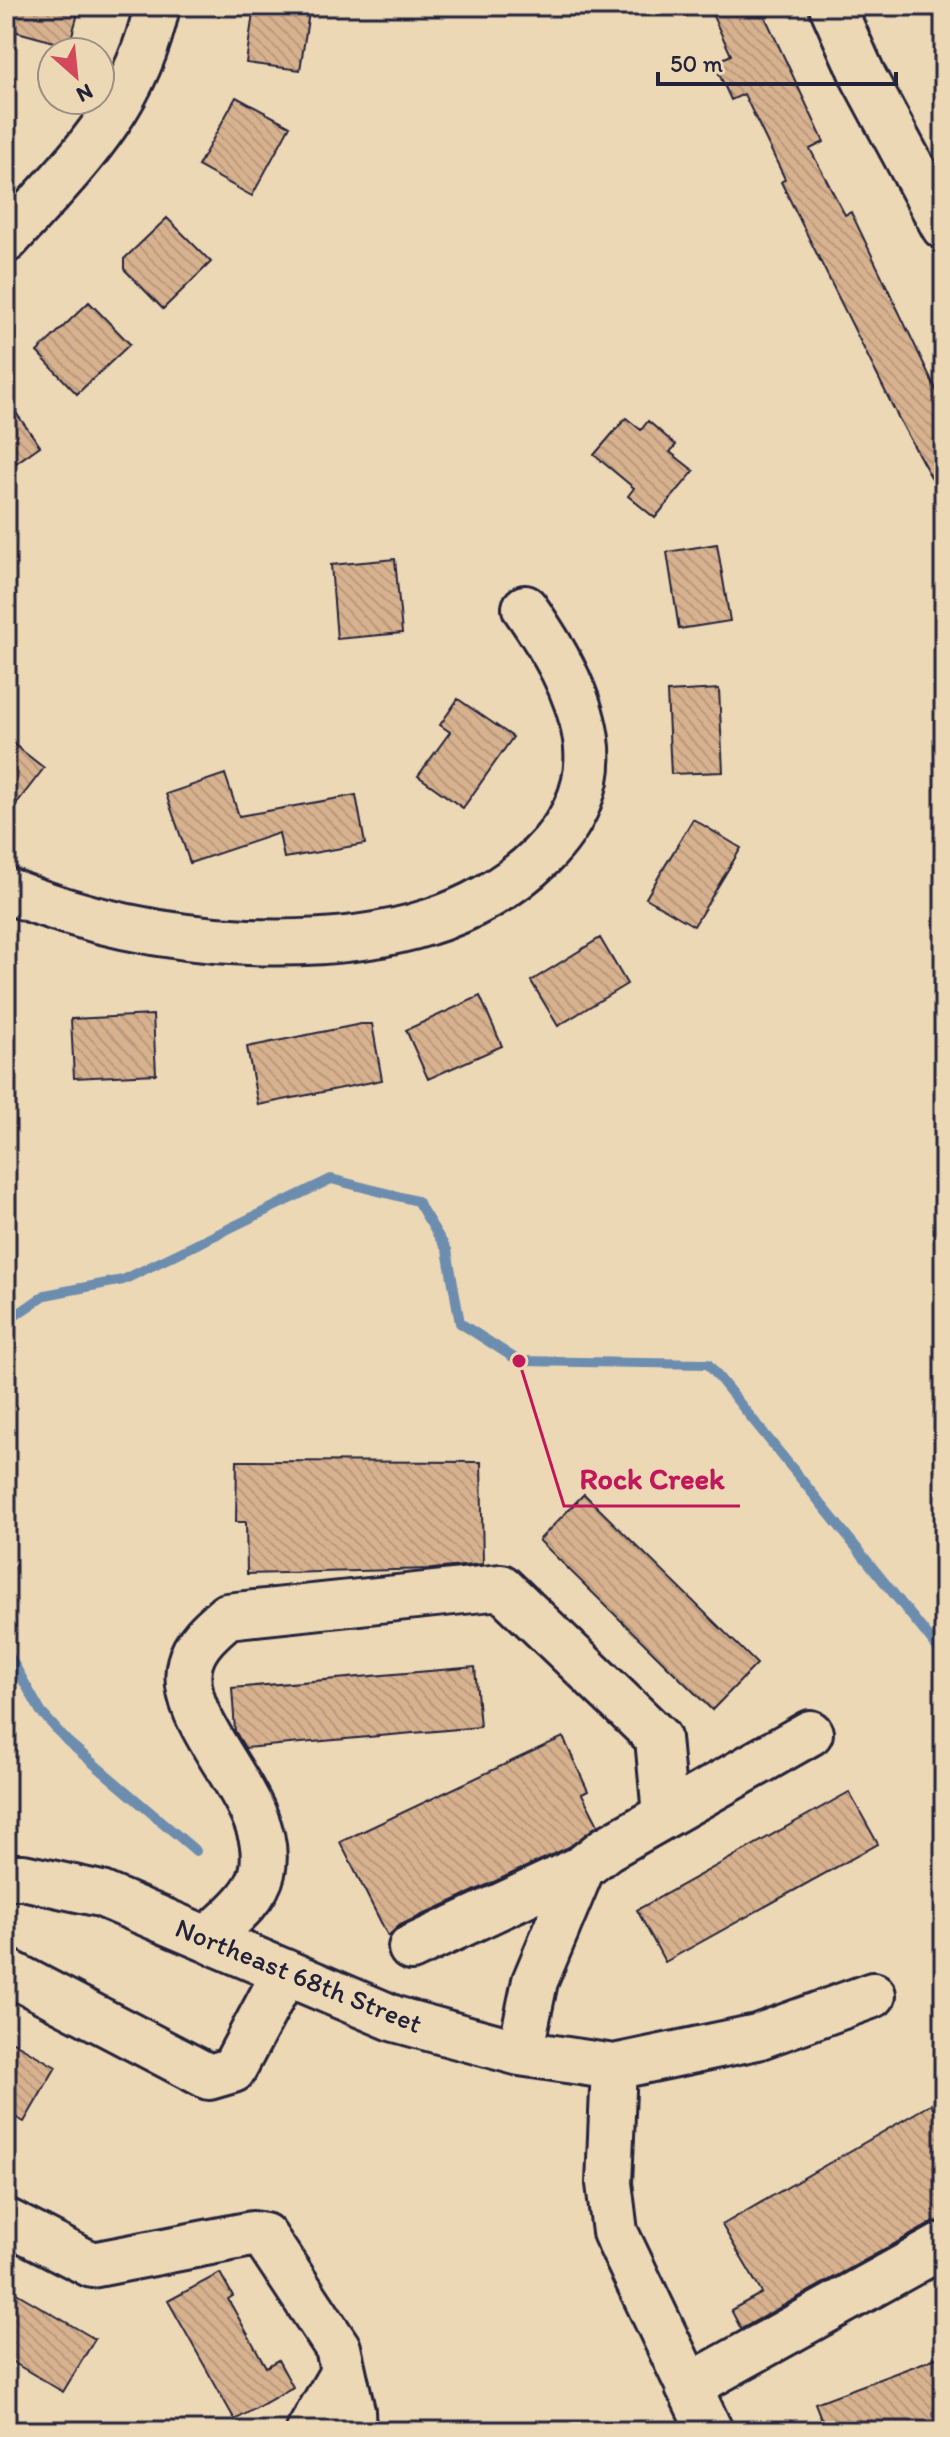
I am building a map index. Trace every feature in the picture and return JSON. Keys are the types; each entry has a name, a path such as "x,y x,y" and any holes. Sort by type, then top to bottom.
{"street":[{"path":"6,240 97,140 136,71 157,6"},
{"path":"832,6 864,78 944,227"},
{"path":"6,890 109,924 179,937 250,942 322,940 401,929 465,909 532,865 561,835 587,773 586,739 573,696 555,653 525,608"},
{"path":"208,1939 244,1903 262,1875 264,1843 255,1812 227,1769 188,1686 190,1662 206,1634 227,1616 501,1587 658,1738 665,1815"},
{"path":"411,1948 582,1868 606,1849 810,1733"},
{"path":"520,2053 535,1981 582,1868"},
{"name":"Northeast 68th Street","path":"6,1877 23,1877 101,1894 395,2019 520,2053 614,2067 757,2037 873,1995"},
{"path":"6,1971 209,2077 233,2070 285,1972"},
{"path":"614,2067 609,2183 615,2232 710,2431"},
{"path":"6,2221 92,2265 252,2234 264,2236 338,2348 353,2431"},
{"path":"688,2387 944,2245"},
{"path":"309,2431 343,2372"}],"building":[{"path":"16,6 80,6 72,36 36,37 10,30"},
{"path":"254,6 310,6 300,70 246,63"},
{"path":"728,6 760,6 824,142 810,149 845,215 851,212 944,406 944,501 898,417 781,182 785,179 744,94 731,100 714,63 731,55 712,14"},
{"path":"236,97 290,126 252,196 198,166"},
{"path":"167,218 211,262 163,309 124,269 124,259"},
{"path":"89,302 130,344 77,394 37,352"},
{"path":"6,399 40,446 6,470"},
{"path":"626,418 641,430 648,421 676,445 670,452 694,471 655,518 628,496 634,488 594,455"},
{"path":"717,544 730,621 679,629 667,552"},
{"path":"395,559 402,633 337,639 331,565"},
{"path":"719,689 723,772 671,774 667,692"},
{"path":"458,699 513,737 463,808 418,776 450,732 440,725"},
{"path":"6,738 44,768 6,817"},
{"path":"225,774 239,816 356,795 365,844 284,858 279,833 190,863 166,794"},
{"path":"693,819 741,848 694,926 646,898"},
{"path":"600,938 627,984 558,1026 531,981"},
{"path":"480,996 502,1046 428,1079 406,1030"},
{"path":"153,1015 156,1074 74,1078 71,1019"},
{"path":"372,1024 382,1080 258,1105 247,1047"},
{"path":"237,1461 481,1462 483,1564 432,1569 247,1574 246,1522 236,1522"},
{"path":"584,1494 757,1664 712,1710 539,1540"},
{"path":"475,1667 480,1727 245,1748 235,1731 232,1688"},
{"path":"563,1737 588,1791 582,1794 598,1825 569,1847 400,1925 388,1936 340,1842"},
{"path":"849,1792 878,1844 665,1962 637,1910"},
{"path":"6,2038 56,2067 24,2122 6,2112"},
{"path":"931,2104 944,2126 944,2220 932,2223 741,2329 731,2310 762,2293 722,2225"},
{"path":"220,2273 233,2296 228,2299 266,2367 278,2360 293,2387 235,2420 168,2301"},
{"path":"6,2287 95,2339 63,2392 6,2358"},
{"path":"944,2355 944,2420 913,2431 826,2431 815,2403"}],"waterway":[{"path":"6,1322 45,1295 123,1280 331,1179 417,1201 447,1250 460,1323 519,1361 708,1364 944,1656"},
{"path":"6,1650 41,1712 67,1741 196,1851"}],"place":[{"name":"Rock Creek","path":"519,1361"}]}
